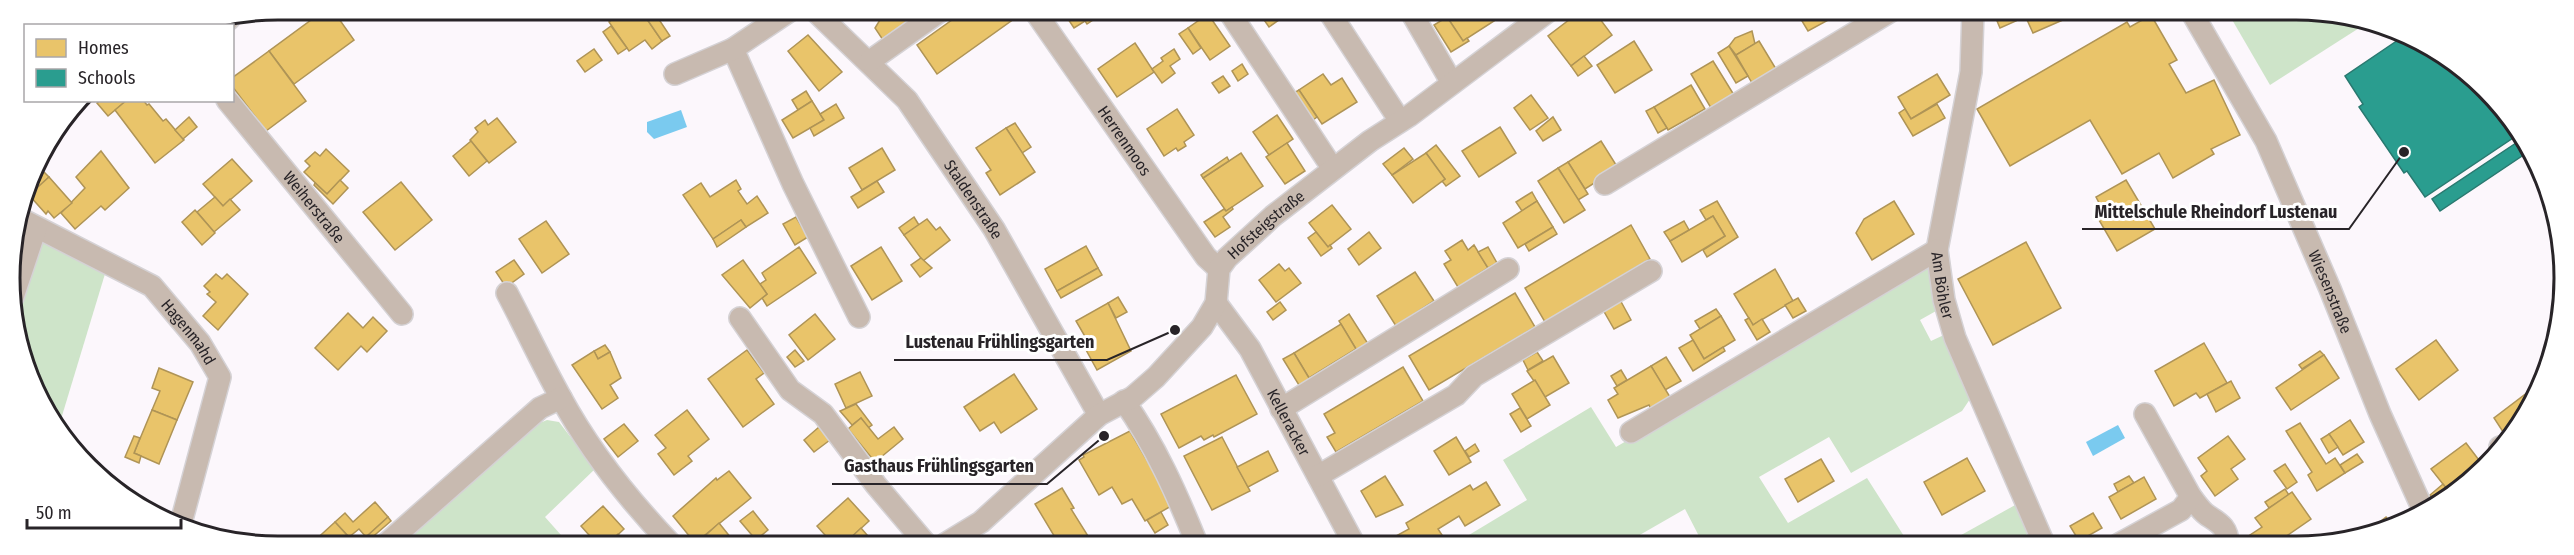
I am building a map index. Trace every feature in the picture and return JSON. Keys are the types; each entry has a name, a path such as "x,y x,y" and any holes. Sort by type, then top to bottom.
{"street":[{"path":"675,74 733,49 776,20"},
{"name":"Staldenstraße","path":"825,20 907,100 994,229 1099,415"},
{"path":"870,62 928,20"},
{"name":"Herrenmoos","path":"1041,20 1206,258 1218,269"},
{"path":"1235,20 1333,169"},
{"path":"1334,20 1400,121"},
{"path":"1416,20 1452,83"},
{"name":"Hofsteigstraße","path":"963,536 1099,415 1133,397 1170,362 1202,327 1216,303 1218,269 1273,216 1333,169 1537,20"},
{"path":"1605,184 1876,20"},
{"name":"Am Böhler","path":"1973,20 1971,72 1937,250 1944,300 1955,338 2041,536"},
{"name":"Wiesenstraße","path":"2196,20 2266,141 2421,504"},
{"path":"733,49 793,184 859,317"},
{"name":"Weiherstraße","path":"229,102 402,314"},
{"path":"20,262 28,223"},
{"name":"Hagenmahd","path":"28,223 152,286 200,344 220,377 183,517"},
{"path":"1630,432 1937,250"},
{"path":"1281,410 1508,269"},
{"path":"1318,476 1456,394 1474,376 1651,271"},
{"path":"507,293 561,398 629,496 664,536"},
{"name":"Kelleracker","path":"1216,303 1250,349 1350,536"},
{"path":"740,318 790,390 823,414 876,485 919,536"},
{"path":"395,536 540,408 561,398"},
{"path":"1124,401 1136,417 1178,496 1194,536"},
{"path":"2145,414 2191,497 2207,515 2219,520 2228,536"},
{"path":"2134,536 2181,510 2191,497"}],"green space":[{"path":"2232,20 2313,20 2360,27 2270,85"},
{"path":"36,228 108,264 61,418 46,392 28,344 20,294 20,276"},
{"path":"1930,263 1936,311 1920,320 1931,341 1946,334 1953,360 1970,399 1962,411 1851,473 1829,437 1759,477 1788,523 1867,478 1904,536 1699,536 1685,509 1638,536 1467,536 1527,500 1503,460 1591,407 1616,447"},
{"path":"547,420 559,422 595,469 545,517 562,536 407,536 530,427"},
{"path":"2017,504 2030,533 2023,536 1959,536"}],"water":[{"path":"681,110 687,127 654,139 647,132 647,122"},
{"path":"2118,425 2125,438 2093,456 2086,442"}],"building: Homes":[{"path":"311,20 340,20 354,40 294,84 269,51"},
{"path":"612,20 648,20 662,41 652,49 645,40 629,51 609,22"},
{"path":"648,20 659,20 670,36 662,41"},
{"path":"880,20 916,20 883,40 875,28"},
{"path":"952,20 1012,20 937,74 917,45"},
{"path":"1069,20 1093,20 1087,24 1085,21 1074,28"},
{"path":"1199,20 1212,20 1230,46 1210,60 1188,28"},
{"path":"1264,20 1279,20 1269,27"},
{"path":"1442,20 1449,20 1463,41 1467,38 1469,41 1451,52 1434,25"},
{"path":"1449,20 1493,20 1494,21 1463,41"},
{"path":"1569,20 1601,20 1612,35 1571,66 1548,36"},
{"path":"1801,20 1828,20 1808,31"},
{"path":"2016,20 2016,21 2000,28 1997,21"},
{"path":"2027,20 2063,20 2033,33"},
{"path":"2142,20 2154,20 2177,60 2169,64 2186,93 2214,80 2240,135 2211,149 2214,154 2173,178 2159,153 2122,174 2090,120 2010,166 1977,109 2127,22 2130,27"},
{"path":"611,26 627,48 618,54 603,32"},
{"path":"1188,28 1201,48 1193,54 1179,34"},
{"path":"1752,31 1755,44 1736,55 1729,46 1735,38"},
{"path":"808,35 842,72 819,91 788,51"},
{"path":"1634,41 1652,70 1615,93 1597,65"},
{"path":"1759,41 1776,69 1752,83 1736,55"},
{"path":"1135,43 1154,72 1117,97 1098,69"},
{"path":"1729,46 1748,76 1736,83 1718,53"},
{"path":"594,49 602,60 585,72 577,61"},
{"path":"1174,49 1180,59 1170,66 1175,73 1162,83 1152,69 1163,61 1161,58"},
{"path":"269,51 306,101 266,131 234,89 234,77"},
{"path":"1584,56 1592,66 1578,76 1571,66"},
{"path":"1713,61 1734,95 1711,108 1691,74"},
{"path":"1242,64 1248,74 1238,81 1232,71"},
{"path":"1323,74 1331,85 1342,78 1357,102 1322,124 1299,90"},
{"path":"1937,74 1950,95 1911,119 1898,97"},
{"path":"1223,76 1230,86 1219,93 1212,83"},
{"path":"1691,85 1705,109 1668,130 1654,107"},
{"path":"1299,90 1317,117 1310,122 1292,94"},
{"path":"806,91 812,101 798,110 792,100"},
{"path":"1531,95 1548,118 1530,130 1514,108"},
{"path":"812,101 824,120 793,138 782,120"},
{"path":"98,102 125,102 108,116"},
{"path":"125,102 145,102 163,121 166,119 184,140 155,163 115,110"},
{"path":"836,104 844,118 814,136 810,128 824,120 820,114"},
{"path":"1937,104 1945,118 1913,136 1899,113 1905,109 1911,119"},
{"path":"1654,107 1667,128 1658,133 1646,111"},
{"path":"1177,109 1194,135 1184,142 1186,146 1178,151 1176,148 1164,156 1147,129"},
{"path":"1277,115 1293,139 1269,155 1253,132"},
{"path":"189,117 197,127 183,139 175,130"},
{"path":"1553,117 1561,130 1543,141 1536,131"},
{"path":"497,118 516,142 489,163 470,140 478,132 475,128 485,120 488,125"},
{"path":"1015,123 1031,147 1022,153 1006,128"},
{"path":"1500,127 1516,153 1479,177 1462,151"},
{"path":"1006,128 1035,172 1000,195 986,173 991,170 976,148"},
{"path":"471,141 487,161 469,176 453,156"},
{"path":"1601,141 1618,168 1585,189 1568,162"},
{"path":"1287,143 1305,171 1285,184 1266,157"},
{"path":"1436,145 1460,176 1446,186 1442,181 1445,179 1426,153"},
{"path":"882,148 895,170 862,190 849,168"},
{"path":"1404,148 1413,159 1392,175 1383,164"},
{"path":"326,149 349,171 327,194 304,172 310,166 305,161 315,152 320,156"},
{"path":"101,151 129,188 105,210 101,206 75,229 61,213 85,188 76,177"},
{"path":"1241,153 1263,186 1226,211 1203,178"},
{"path":"1426,153 1445,179 1413,203 1392,175"},
{"path":"1227,157 1229,161 1203,178 1201,175"},
{"path":"232,159 252,181 223,206 203,184"},
{"path":"1568,162 1588,194 1578,200 1558,168"},
{"path":"1558,168 1585,210 1564,223 1538,181"},
{"path":"42,172 49,177 35,190 39,179"},
{"path":"49,177 72,203 54,218 48,211 46,214 32,198 35,190"},
{"path":"340,180 348,188 333,204 314,185 315,183 327,194"},
{"path":"736,180 741,189 738,191 747,204 757,196 768,213 746,227 741,220 713,239 683,195 701,183 710,197"},
{"path":"2126,180 2155,229 2117,251 2099,220 2106,216 2096,197"},
{"path":"877,181 884,192 858,208 851,197"},
{"path":"401,182 432,220 395,250 363,212"},
{"path":"1532,192 1537,201 1522,211 1516,202"},
{"path":"215,197 223,206 230,199 240,210 214,232 197,212"},
{"path":"1537,201 1553,227 1518,248 1503,223"},
{"path":"1717,201 1738,237 1707,257 1703,250 1725,236 1713,216 1706,220 1700,210"},
{"path":"1894,201 1914,234 1872,260 1856,233 1864,219"},
{"path":"1332,205 1351,229 1328,247 1309,223"},
{"path":"1232,207 1233,209 1223,217 1230,227 1215,237 1204,222 1224,209 1226,211"},
{"path":"195,210 215,233 202,245 182,222"},
{"path":"1713,216 1725,236 1682,262 1670,241"},
{"path":"796,217 808,237 795,245 783,224"},
{"path":"914,217 919,225 904,235 899,228"},
{"path":"927,219 936,230 940,227 950,240 923,261 904,235"},
{"path":"741,220 746,227 717,247 713,239"},
{"path":"546,221 569,254 542,273 519,239"},
{"path":"1684,221 1689,230 1670,241 1664,232"},
{"path":"1631,225 1650,259 1545,322 1525,288"},
{"path":"1553,227 1557,234 1529,251 1525,244"},
{"path":"1316,232 1328,247 1330,245 1332,248 1321,256 1308,238"},
{"path":"1369,232 1381,248 1359,265 1348,249"},
{"path":"1462,240 1468,250 1474,245 1488,268 1477,275 1479,278 1458,287 1444,264 1451,260 1445,251"},
{"path":"2026,242 2061,308 1993,345 1958,279"},
{"path":"1086,246 1098,268 1057,291 1045,269"},
{"path":"799,247 816,273 767,306 762,298 767,294 760,284 766,280 762,273"},
{"path":"881,247 902,281 872,300 851,266"},
{"path":"1488,247 1497,263 1488,268 1478,252"},
{"path":"921,258 932,268 920,277 911,265"},
{"path":"514,260 524,274 506,287 496,272"},
{"path":"743,260 767,294 750,308 722,275"},
{"path":"1279,264 1285,271 1289,268 1301,283 1276,302 1259,280"},
{"path":"1098,268 1102,275 1061,298 1057,291"},
{"path":"1775,269 1793,301 1753,325 1734,294"},
{"path":"1415,272 1434,301 1396,326 1377,296"},
{"path":"216,274 222,279 227,274 248,294 218,330 203,316 216,302 207,294 210,292 204,286"},
{"path":"1515,293 1535,327 1429,390 1409,356"},
{"path":"1118,297 1127,312 1116,318 1108,303"},
{"path":"1619,298 1631,320 1614,329 1602,308"},
{"path":"1798,298 1806,311 1793,318 1785,305"},
{"path":"1280,302 1286,310 1273,320 1267,312"},
{"path":"1108,303 1131,351 1097,370 1085,348 1090,345 1076,321"},
{"path":"1716,309 1721,316 1700,329 1695,321"},
{"path":"348,313 363,328 373,317 387,331 367,352 361,346 338,370 315,348"},
{"path":"815,314 835,339 808,360 789,335"},
{"path":"1349,314 1370,347 1359,354 1339,321"},
{"path":"1721,316 1735,340 1704,359 1690,335"},
{"path":"1749,318 1753,325 1762,319 1770,332 1757,340 1745,320"},
{"path":"1341,324 1356,349 1309,378 1294,353"},
{"path":"1693,340 1704,359 1723,347 1725,351 1693,371 1679,348"},
{"path":"2436,340 2458,370 2419,400 2396,369"},
{"path":"2204,343 2227,383 2200,398 2196,393 2174,406 2155,371"},
{"path":"605,345 610,352 598,359 594,351"},
{"path":"747,350 764,373 756,379 774,404 743,427 708,379"},
{"path":"795,350 804,361 795,367 787,357"},
{"path":"594,351 598,359 610,352 621,378 610,385 618,398 602,409 572,365"},
{"path":"2320,351 2324,355 2302,369 2299,365"},
{"path":"1537,352 1543,361 1528,370 1523,360"},
{"path":"1294,353 1312,383 1302,390 1283,359"},
{"path":"2324,355 2339,378 2291,410 2276,388"},
{"path":"1553,356 1569,383 1545,397 1527,371"},
{"path":"1666,357 1681,381 1665,390 1651,366"},
{"path":"1651,366 1670,397 1651,409 1649,405 1618,418 1608,400 1618,394 1614,388"},
{"path":"1403,367 1423,401 1336,452 1327,437 1335,433 1324,414"},
{"path":"159,368 193,382 177,420 152,410 160,391 152,388"},
{"path":"1621,370 1627,380 1617,386 1611,376"},
{"path":"860,372 872,396 846,408 835,384"},
{"path":"1014,374 1037,409 1001,433 994,422 980,431 964,407"},
{"path":"1236,375 1257,414 1214,437 1213,435 1204,440 1201,436 1179,448 1161,414"},
{"path":"1535,380 1550,405 1527,419 1512,394"},
{"path":"2231,381 2240,398 2216,412 2207,394"},
{"path":"2528,392 2503,432 2494,418"},
{"path":"856,404 872,425 868,428 861,418 852,425 840,411"},
{"path":"1520,408 1531,426 1521,432 1510,414"},
{"path":"152,410 177,420 159,464 134,453"},
{"path":"687,410 709,439 688,456 692,461 674,475 658,454 666,448 655,435"},
{"path":"861,418 878,439 894,427 903,439 875,462 848,429"},
{"path":"2350,420 2364,442 2343,455 2329,434"},
{"path":"2300,423 2326,464 2335,458 2345,473 2317,491 2308,475 2312,472 2286,431"},
{"path":"624,424 638,441 618,457 604,439"},
{"path":"819,427 830,440 814,452 804,440"},
{"path":"1130,431 1173,505 1145,521 1132,499 1122,504 1112,487 1099,495 1079,460 1084,457 1083,455"},
{"path":"2329,434 2338,447 2329,453 2321,439"},
{"path":"134,436 140,438 134,453 141,456 139,463 125,457"},
{"path":"2228,436 2245,459 2231,469 2238,479 2215,496 2201,476 2207,471 2198,458"},
{"path":"1222,437 1250,491 1212,510 1184,456"},
{"path":"1456,437 1471,462 1449,475 1434,451"},
{"path":"2466,443 2479,460 2446,488 2431,469"},
{"path":"1475,444 1479,451 1469,457 1465,451"},
{"path":"1268,451 1278,471 1248,487 1237,467"},
{"path":"2357,454 2363,462 2345,473 2340,465"},
{"path":"1967,458 1985,491 1942,515 1924,482"},
{"path":"1821,459 1834,481 1798,502 1785,479"},
{"path":"2285,464 2297,482 2287,489 2274,471"},
{"path":"729,471 751,498 704,536 689,536 673,516 716,478 717,480"},
{"path":"1385,476 1403,505 1376,517 1361,491"},
{"path":"2129,476 2134,483 2118,492 2114,484"},
{"path":"2144,477 2156,499 2121,519 2109,497"},
{"path":"1486,482 1500,505 1465,526 1459,516 1438,529 1443,536 1396,536 1409,529 1406,523 1470,485 1473,490"},
{"path":"2443,484 2446,488 2432,497 2430,495"},
{"path":"1062,488 1074,508 1071,509 1088,536 1054,536 1035,504"},
{"path":"2285,489 2289,495 2269,508 2265,502"},
{"path":"2292,492 2311,519 2287,536 2248,536 2262,527 2255,518"},
{"path":"848,498 869,521 853,536 826,536 817,526"},
{"path":"375,502 388,517 367,536 359,529 348,536 335,522 345,513 353,522"},
{"path":"603,506 624,529 617,536 590,536 581,526"},
{"path":"753,511 768,530 761,536 753,536 740,521"},
{"path":"1161,512 1168,525 1155,533 1147,520"},
{"path":"2093,513 2102,528 2088,536 2076,536 2070,526"},
{"path":"388,517 391,521 374,536 367,536"},
{"path":"335,522 348,536 320,536"},
{"path":"719,523 729,536 705,536"},
{"path":"861,528 868,536 852,536"}],"building: Schools":[{"path":"2398,40 2426,54 2454,73 2490,107 2513,138 2425,197 2407,171 2404,173 2359,107 2363,104 2345,76"},
{"path":"2516,143 2523,155 2440,211 2432,199"}],"place":[{"name":"Mittelschule Rheindorf Lustenau","path":"2404,152"},
{"name":"Lustenau Frühlingsgarten","path":"1175,330"},
{"name":"Gasthaus Frühlingsgarten","path":"1104,436"}]}
